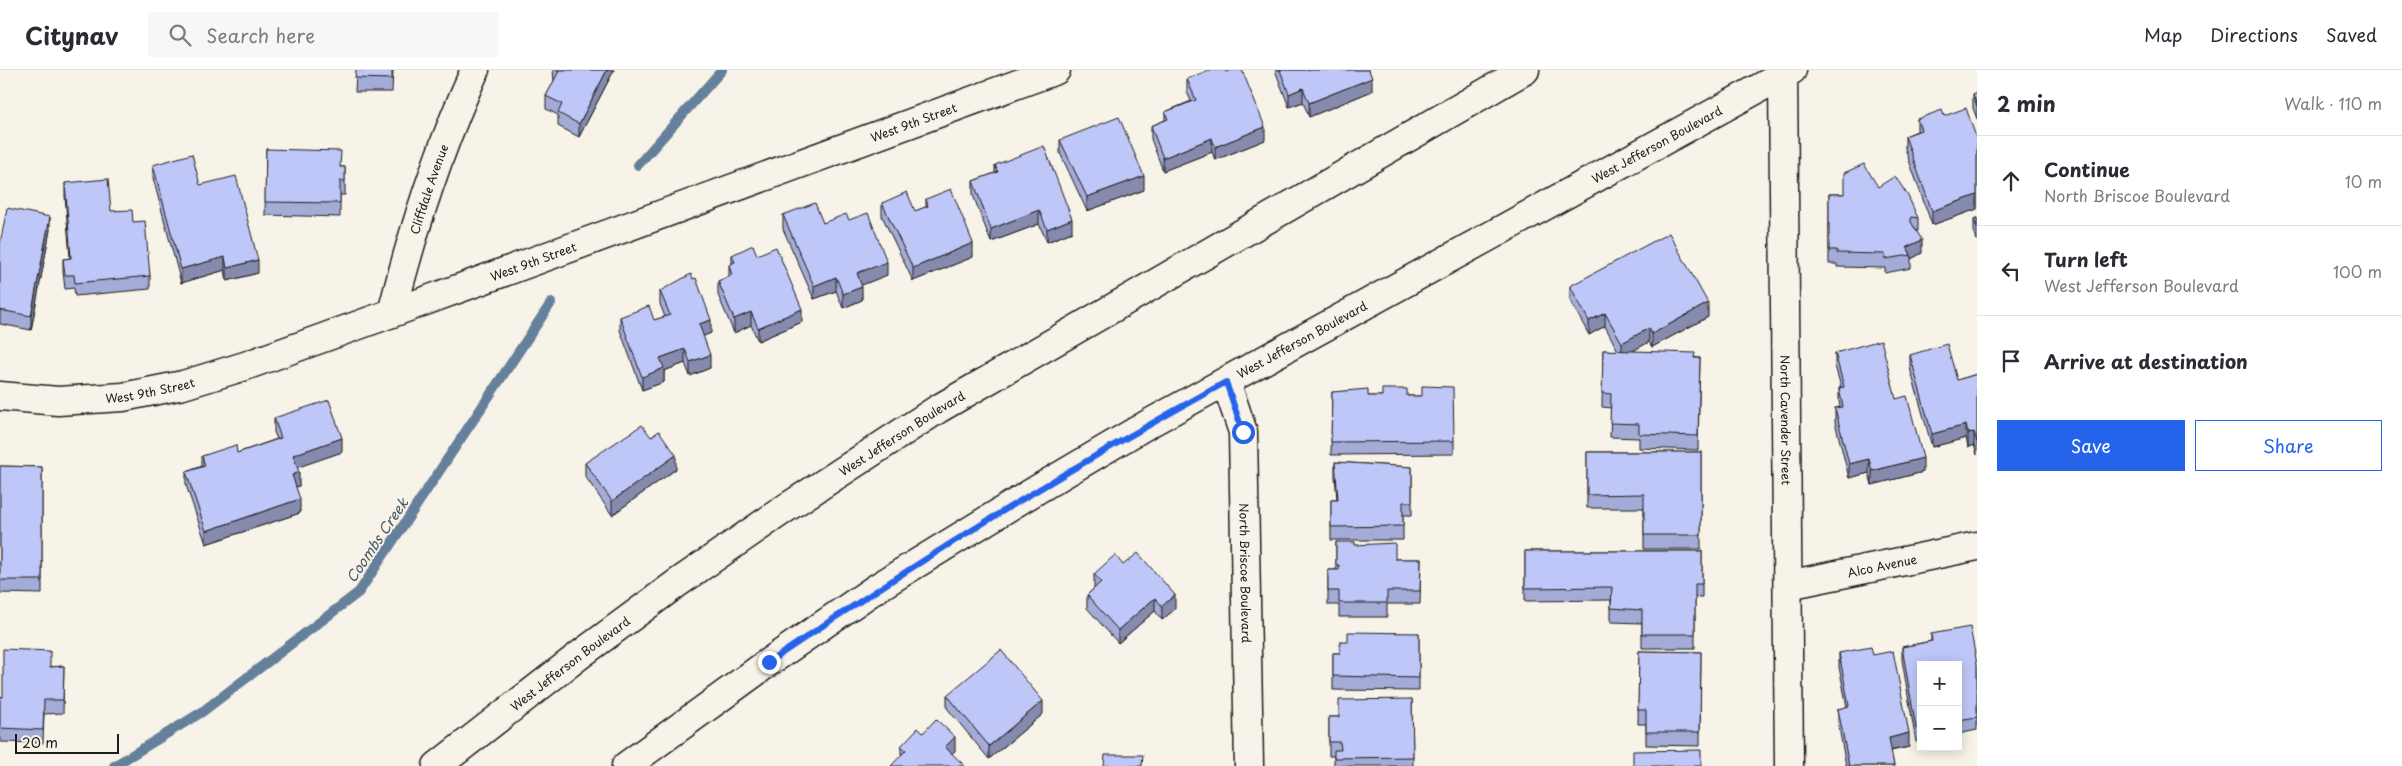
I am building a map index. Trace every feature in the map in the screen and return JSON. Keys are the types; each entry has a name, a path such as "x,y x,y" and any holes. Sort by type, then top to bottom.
{"street":[{"name":"Cliffdale Avenue","path":"392,313 411,237 456,111 475,70"},
{"name":"West 9th Street","path":"0,396 58,401 123,397 183,385 245,366 1056,70"},
{"name":"West Jefferson Boulevard","path":"438,766 581,654 676,584 783,510 938,409 1525,70"},
{"name":"West Jefferson Boulevard","path":"626,766 769,662 875,589 1038,489 1226,382 1787,73"},
{"name":"North Cavender Street","path":"1787,73 1784,351 1789,766"},
{"name":"North Briscoe Boulevard","path":"1226,382 1243,432 1249,766"},
{"name":"Alco Avenue","path":"1788,585 1977,546"}],"building":[{"path":"356,70 392,70 392,79 355,78"},
{"path":"557,70 607,70 579,124 558,113 562,104 546,96 559,71"},
{"path":"1209,70 1225,70 1226,72 1242,70 1265,127 1215,147 1212,138 1163,158 1151,126 1168,119 1165,112 1196,100 1187,79"},
{"path":"1280,70 1369,70 1372,78 1309,103 1303,88 1289,94"},
{"path":"1977,93 1977,106 1973,94"},
{"path":"1966,108 1977,140 1977,195 1932,211 1905,136 1921,130 1917,119 1942,110 1944,116"},
{"path":"1119,117 1144,176 1087,197 1060,140"},
{"path":"1044,146 1072,219 1047,229 1039,210 991,229 973,181 998,172 995,165"},
{"path":"266,149 341,151 340,167 345,167 345,181 340,181 340,203 265,202"},
{"path":"192,154 200,185 236,176 258,260 227,268 225,257 181,269 153,165"},
{"path":"1864,164 1878,187 1895,176 1908,196 1918,218 1911,217 1911,222 1922,240 1907,247 1911,255 1885,259 1885,254 1837,253 1837,250 1829,250 1829,194 1844,194 1844,173"},
{"path":"108,179 111,211 132,210 133,222 145,221 150,276 75,283 74,275 65,275 63,259 71,258 65,183"},
{"path":"951,189 973,243 913,268 882,203 907,192 915,211 928,206 926,199"},
{"path":"815,203 823,223 846,214 849,220 868,213 887,262 857,273 862,287 843,294 836,277 814,286 783,215"},
{"path":"7,208 50,217 31,316 0,310 0,244"},
{"path":"1669,233 1708,303 1652,334 1649,328 1622,343 1605,313 1589,321 1570,286"},
{"path":"753,245 757,255 776,247 802,309 758,328 751,312 734,319 718,281 732,275 729,265 735,262 732,255"},
{"path":"691,274 693,279 696,278 711,320 699,324 710,355 690,362 685,349 660,358 664,368 642,377 620,317 649,306 654,320 670,315 660,291"},
{"path":"1881,340 1896,399 1907,396 1923,458 1872,471 1869,459 1849,464 1835,408 1843,407 1839,388 1844,387 1835,353"},
{"path":"1947,344 1957,380 1977,374 1977,442 1974,432 1968,433 1966,425 1932,434 1910,355"},
{"path":"1603,350 1695,353 1694,358 1700,358 1698,436 1639,434 1639,424 1610,423 1611,394 1602,393"},
{"path":"1422,386 1453,387 1454,441 1331,442 1332,392 1368,389 1368,396 1382,396 1382,389 1407,389 1407,396 1422,396"},
{"path":"329,400 342,438 293,455 299,472 292,475 300,499 206,531 186,472 205,466 202,456 236,445 237,453 281,438 274,418"},
{"path":"642,425 651,437 659,431 676,455 612,501 585,463"},
{"path":"1587,452 1701,452 1701,535 1644,535 1644,494 1587,495"},
{"path":"1335,462 1412,467 1412,502 1403,502 1403,526 1331,527 1331,500 1338,500"},
{"path":"0,466 42,467 42,580 0,580"},
{"path":"1336,542 1355,542 1355,545 1395,543 1395,559 1421,559 1420,591 1387,591 1387,603 1339,603 1339,591 1328,591 1328,570 1339,570 1339,565 1336,565"},
{"path":"1525,551 1702,551 1702,584 1695,584 1695,634 1642,634 1642,610 1611,608 1612,587 1525,588"},
{"path":"1138,553 1175,595 1162,606 1155,598 1118,630 1087,595 1101,582 1094,574 1115,555 1123,565"},
{"path":"1970,627 1977,664 1977,717 1962,719 1962,661 1917,661 1916,728 1902,647 1932,641 1931,634"},
{"path":"1348,632 1419,633 1419,678 1333,676 1333,653 1340,653 1340,642 1348,642"},
{"path":"1871,647 1873,655 1893,651 1909,733 1889,738 1894,766 1849,766 1838,709 1849,706 1839,653"},
{"path":"3,649 50,651 50,667 64,666 63,700 44,700 43,730 0,728 0,697 3,697"},
{"path":"1001,650 1043,701 989,746 947,695"},
{"path":"1639,651 1701,652 1700,732 1646,732 1646,710 1638,710"},
{"path":"1412,699 1413,757 1334,758 1334,750 1341,750 1340,742 1329,742 1329,717 1339,717 1339,700"},
{"path":"936,719 955,737 945,747 965,766 891,766 906,750 901,746 918,728 923,733"},
{"path":"1701,750 1701,766 1633,766 1633,751"},
{"path":"1105,755 1143,755 1142,766 1104,766"}],"waterway":[{"name":"Coombs Creek","path":"638,165 722,70"},
{"name":"Coombs Creek","path":"114,766 202,712 359,592 551,303"}],"route":[{"path":"769,662 875,589 1038,489 1148,424 1226,382 1243,432"}]}
